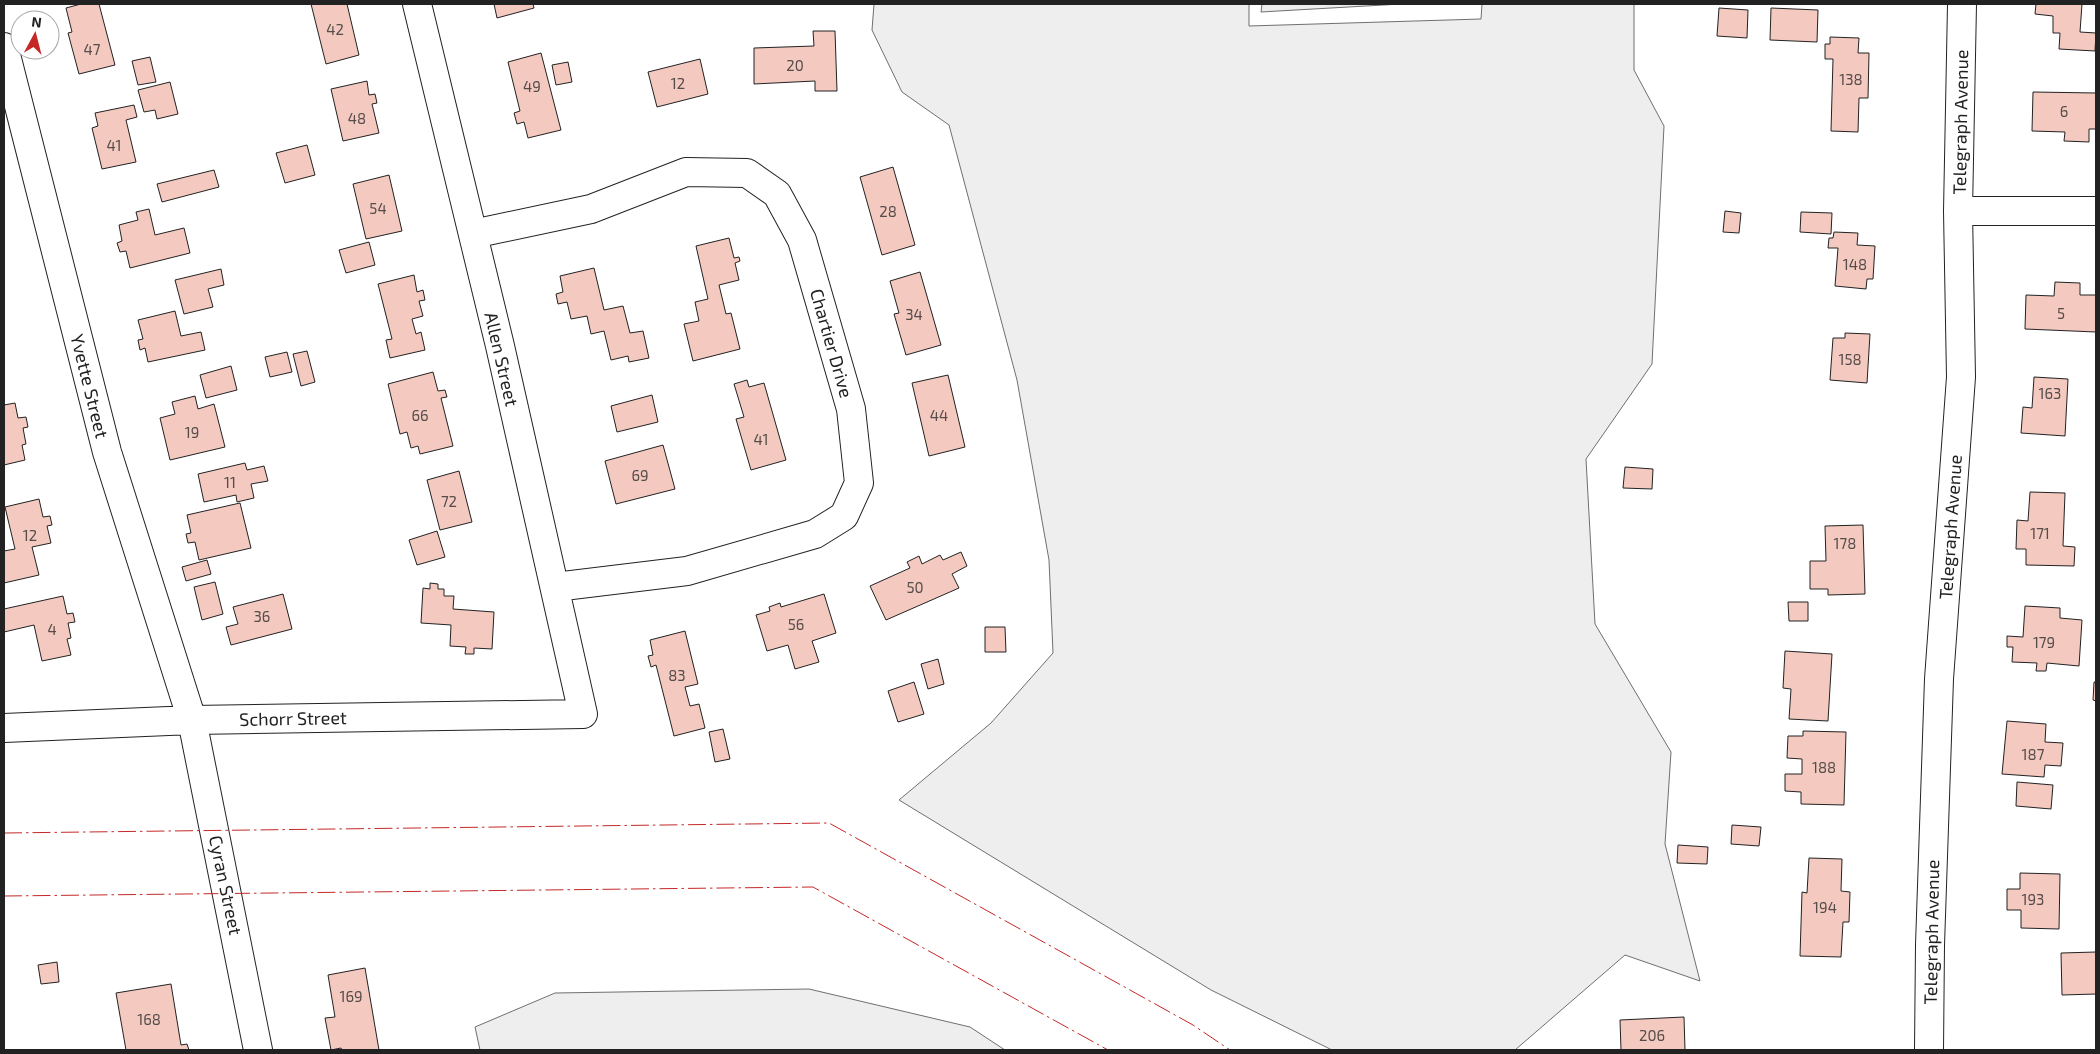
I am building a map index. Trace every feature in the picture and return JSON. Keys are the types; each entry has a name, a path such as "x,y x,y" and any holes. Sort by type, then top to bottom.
{"street":[{"name":"Allen Street","path":"417,4 473,234 583,714"},
{"name":"Telegraph Avenue","path":"1930,1050 1930,935 1939,679 1961,377 1958,211 1962,4"},
{"name":"Yvette Street","path":"4,47 107,452 192,720"},
{"name":"Chartier Drive","path":"473,234 591,208 686,172 747,173 777,194 802,240 851,409 859,483 844,516 815,534 687,571 555,587"},
{"path":"1958,211 2096,211"},
{"name":"Schorr Street","path":"4,728 192,720 583,714"},
{"name":"Cyran Street","path":"192,720 258,1050"}],"shaded area":[{"path":"874,4 1249,4 1249,26 1481,19 1482,4 1634,4 1634,70 1664,126 1652,364 1586,459 1595,624 1671,752 1665,844 1700,981 1625,955 1515,1050 1332,1050 1211,990 899,800 991,723 1053,653 1049,560 1017,380 949,125 902,92 872,30"},
{"path":"1262,4 1401,4 1261,12"},
{"path":"809,989 970,1027 1005,1050 480,1050 475,1027 555,993"}],"building":[{"path":"81,4 99,4 115,65 79,74 68,33 72,32 66,8"},
{"path":"311,4 347,4 359,55 326,64"},
{"path":"494,4 533,4 534,8 497,18"},
{"path":"2036,4 2082,4 2080,32 2096,33 2095,51 2059,49 2060,33 2053,33 2053,16 2035,14"},
{"path":"1719,8 1748,10 1747,38 1717,36"},
{"path":"1771,8 1818,10 1817,42 1770,40"},
{"path":"813,31 835,31 837,91 815,91 815,81 754,84 754,48 814,46"},
{"path":"1830,37 1859,38 1858,53 1869,53 1868,98 1859,98 1858,132 1831,131 1833,59 1825,59 1825,44 1830,44"},
{"path":"541,53 561,130 528,138 524,122 517,124 514,113 520,111 508,62"},
{"path":"150,57 156,82 138,85 132,61"},
{"path":"700,59 708,94 657,107 648,72"},
{"path":"568,62 572,82 556,85 552,65"},
{"path":"367,81 369,95 375,94 377,103 372,104 379,133 343,141 331,89"},
{"path":"170,82 178,114 157,119 155,110 144,112 138,90"},
{"path":"2033,92 2096,93 2096,129 2089,129 2089,142 2064,141 2065,132 2032,131"},
{"path":"134,105 137,117 126,120 136,162 102,169 92,128 98,126 95,113"},
{"path":"307,145 315,175 285,183 276,153"},
{"path":"893,167 915,245 882,255 860,177"},
{"path":"214,170 219,187 162,202 157,184"},
{"path":"389,175 402,231 366,239 353,184"},
{"path":"149,209 155,235 184,228 190,253 130,268 126,251 120,252 117,243 122,241 119,225 138,220 136,212"},
{"path":"1725,211 1741,213 1739,233 1723,232"},
{"path":"1801,212 1832,213 1831,234 1800,232"},
{"path":"1834,232 1858,233 1857,245 1875,246 1873,279 1867,279 1866,289 1835,286 1838,248 1828,248 1829,238 1833,238"},
{"path":"729,238 734,258 739,257 740,261 735,263 739,280 719,285 726,314 731,313 740,349 693,361 684,324 699,321 695,302 708,299 696,246"},
{"path":"369,242 375,265 346,273 339,250"},
{"path":"594,268 604,310 623,306 630,333 643,331 649,358 629,362 628,356 611,360 604,331 591,334 587,316 571,319 567,302 558,304 556,294 563,292 560,276"},
{"path":"221,269 224,285 208,289 213,307 184,314 175,280"},
{"path":"920,272 941,345 906,355 894,314 899,313 890,281"},
{"path":"414,275 417,292 423,290 425,300 419,301 423,316 412,319 416,334 421,332 425,350 390,358 386,340 392,339 378,284"},
{"path":"2055,282 2080,283 2080,295 2096,295 2096,332 2025,329 2026,295 2054,296"},
{"path":"175,311 181,336 201,332 205,350 148,362 145,348 140,350 138,340 143,339 138,320"},
{"path":"1845,333 1870,334 1867,383 1830,380 1833,338 1845,338"},
{"path":"307,351 315,382 301,386 293,354"},
{"path":"287,352 292,372 270,377 265,357"},
{"path":"231,366 237,390 206,398 200,375"},
{"path":"433,372 438,391 445,390 447,397 441,398 453,446 420,454 418,446 411,448 407,432 400,434 388,384"},
{"path":"948,375 965,447 929,456 912,383"},
{"path":"2034,377 2068,379 2065,436 2021,433 2023,407 2032,408"},
{"path":"747,380 749,387 764,383 786,460 751,470 736,419 744,417 734,384"},
{"path":"652,395 658,422 617,432 611,406"},
{"path":"195,396 198,409 214,404 225,447 170,460 160,418 175,414 172,402"},
{"path":"15,403 18,418 26,417 28,427 23,428 26,444 22,445 25,460 4,465 4,405"},
{"path":"663,445 675,489 616,504 605,461"},
{"path":"245,463 247,470 264,466 268,481 251,484 254,498 237,502 236,495 204,502 198,474"},
{"path":"1625,467 1653,469 1652,489 1623,488"},
{"path":"459,471 472,522 440,530 427,480"},
{"path":"2030,492 2065,493 2063,546 2075,547 2074,566 2026,565 2026,549 2016,549 2017,520 2028,521"},
{"path":"39,499 43,517 50,516 52,525 47,526 51,543 32,547 39,575 4,583 4,551 15,549 5,507"},
{"path":"240,503 251,548 199,560 195,542 188,543 186,534 191,533 187,515"},
{"path":"1863,525 1865,594 1828,595 1828,589 1810,589 1810,561 1826,561 1825,526"},
{"path":"437,531 445,557 417,565 409,540"},
{"path":"961,552 967,566 952,574 959,588 886,620 870,586 910,568 907,562 919,556 922,564 940,555 943,560"},
{"path":"207,560 211,574 186,581 182,567"},
{"path":"215,582 223,614 202,620 194,587"},
{"path":"430,583 438,584 438,589 444,589 444,596 454,596 453,609 494,612 492,649 474,648 474,654 465,654 466,647 450,646 451,625 421,623 423,588 430,589"},
{"path":"283,594 292,629 231,645 226,627 238,624 233,607"},
{"path":"824,594 836,633 812,641 819,662 795,669 788,645 767,651 756,615 770,611 769,607 780,603 781,607"},
{"path":"63,596 67,614 73,613 75,622 68,623 71,638 67,639 71,655 42,661 34,625 4,632 4,609"},
{"path":"1788,602 1808,602 1808,621 1789,621"},
{"path":"2025,606 2060,608 2060,618 2082,620 2079,666 2047,663 2046,671 2036,671 2037,663 2012,662 2013,647 2007,647 2007,636 2023,637"},
{"path":"985,627 1005,627 1006,652 985,652"},
{"path":"685,631 698,684 685,687 690,706 699,704 705,728 674,736 656,665 651,667 648,656 653,655 650,640"},
{"path":"1785,651 1832,654 1828,721 1789,719 1791,689 1783,688"},
{"path":"938,659 944,684 928,689 921,664"},
{"path":"914,682 924,714 898,722 888,691"},
{"path":"2094,682 2096,682 2096,701 2093,700"},
{"path":"2007,721 2046,724 2045,742 2063,743 2061,766 2045,765 2044,777 2002,774"},
{"path":"723,729 730,759 715,762 709,732"},
{"path":"1803,731 1846,732 1844,805 1801,804 1801,792 1785,791 1785,774 1802,774 1802,759 1787,758 1788,736 1803,736"},
{"path":"2017,782 2053,785 2051,809 2016,806"},
{"path":"1732,825 1761,827 1759,846 1731,844"},
{"path":"1678,845 1708,847 1707,864 1677,863"},
{"path":"1809,858 1842,859 1841,891 1850,892 1849,922 1843,922 1841,957 1800,956 1802,892 1807,893"},
{"path":"2020,873 2060,874 2059,929 2021,928 2021,910 2007,910 2007,889 2020,889"},
{"path":"2096,952 2096,994 2062,995 2061,953"},
{"path":"57,962 59,982 41,984 38,965"},
{"path":"365,968 379,1050 342,1050 341,1048 331,1050 325,1018 335,1017 328,975"},
{"path":"171,984 181,1045 187,1044 189,1050 126,1050 116,993"},
{"path":"1684,1017 1685,1050 1621,1050 1620,1020"}],"power":[{"path":"4,833 829,823 1193,1025 1230,1050"},
{"path":"4,896 813,887 1108,1050"}]}
